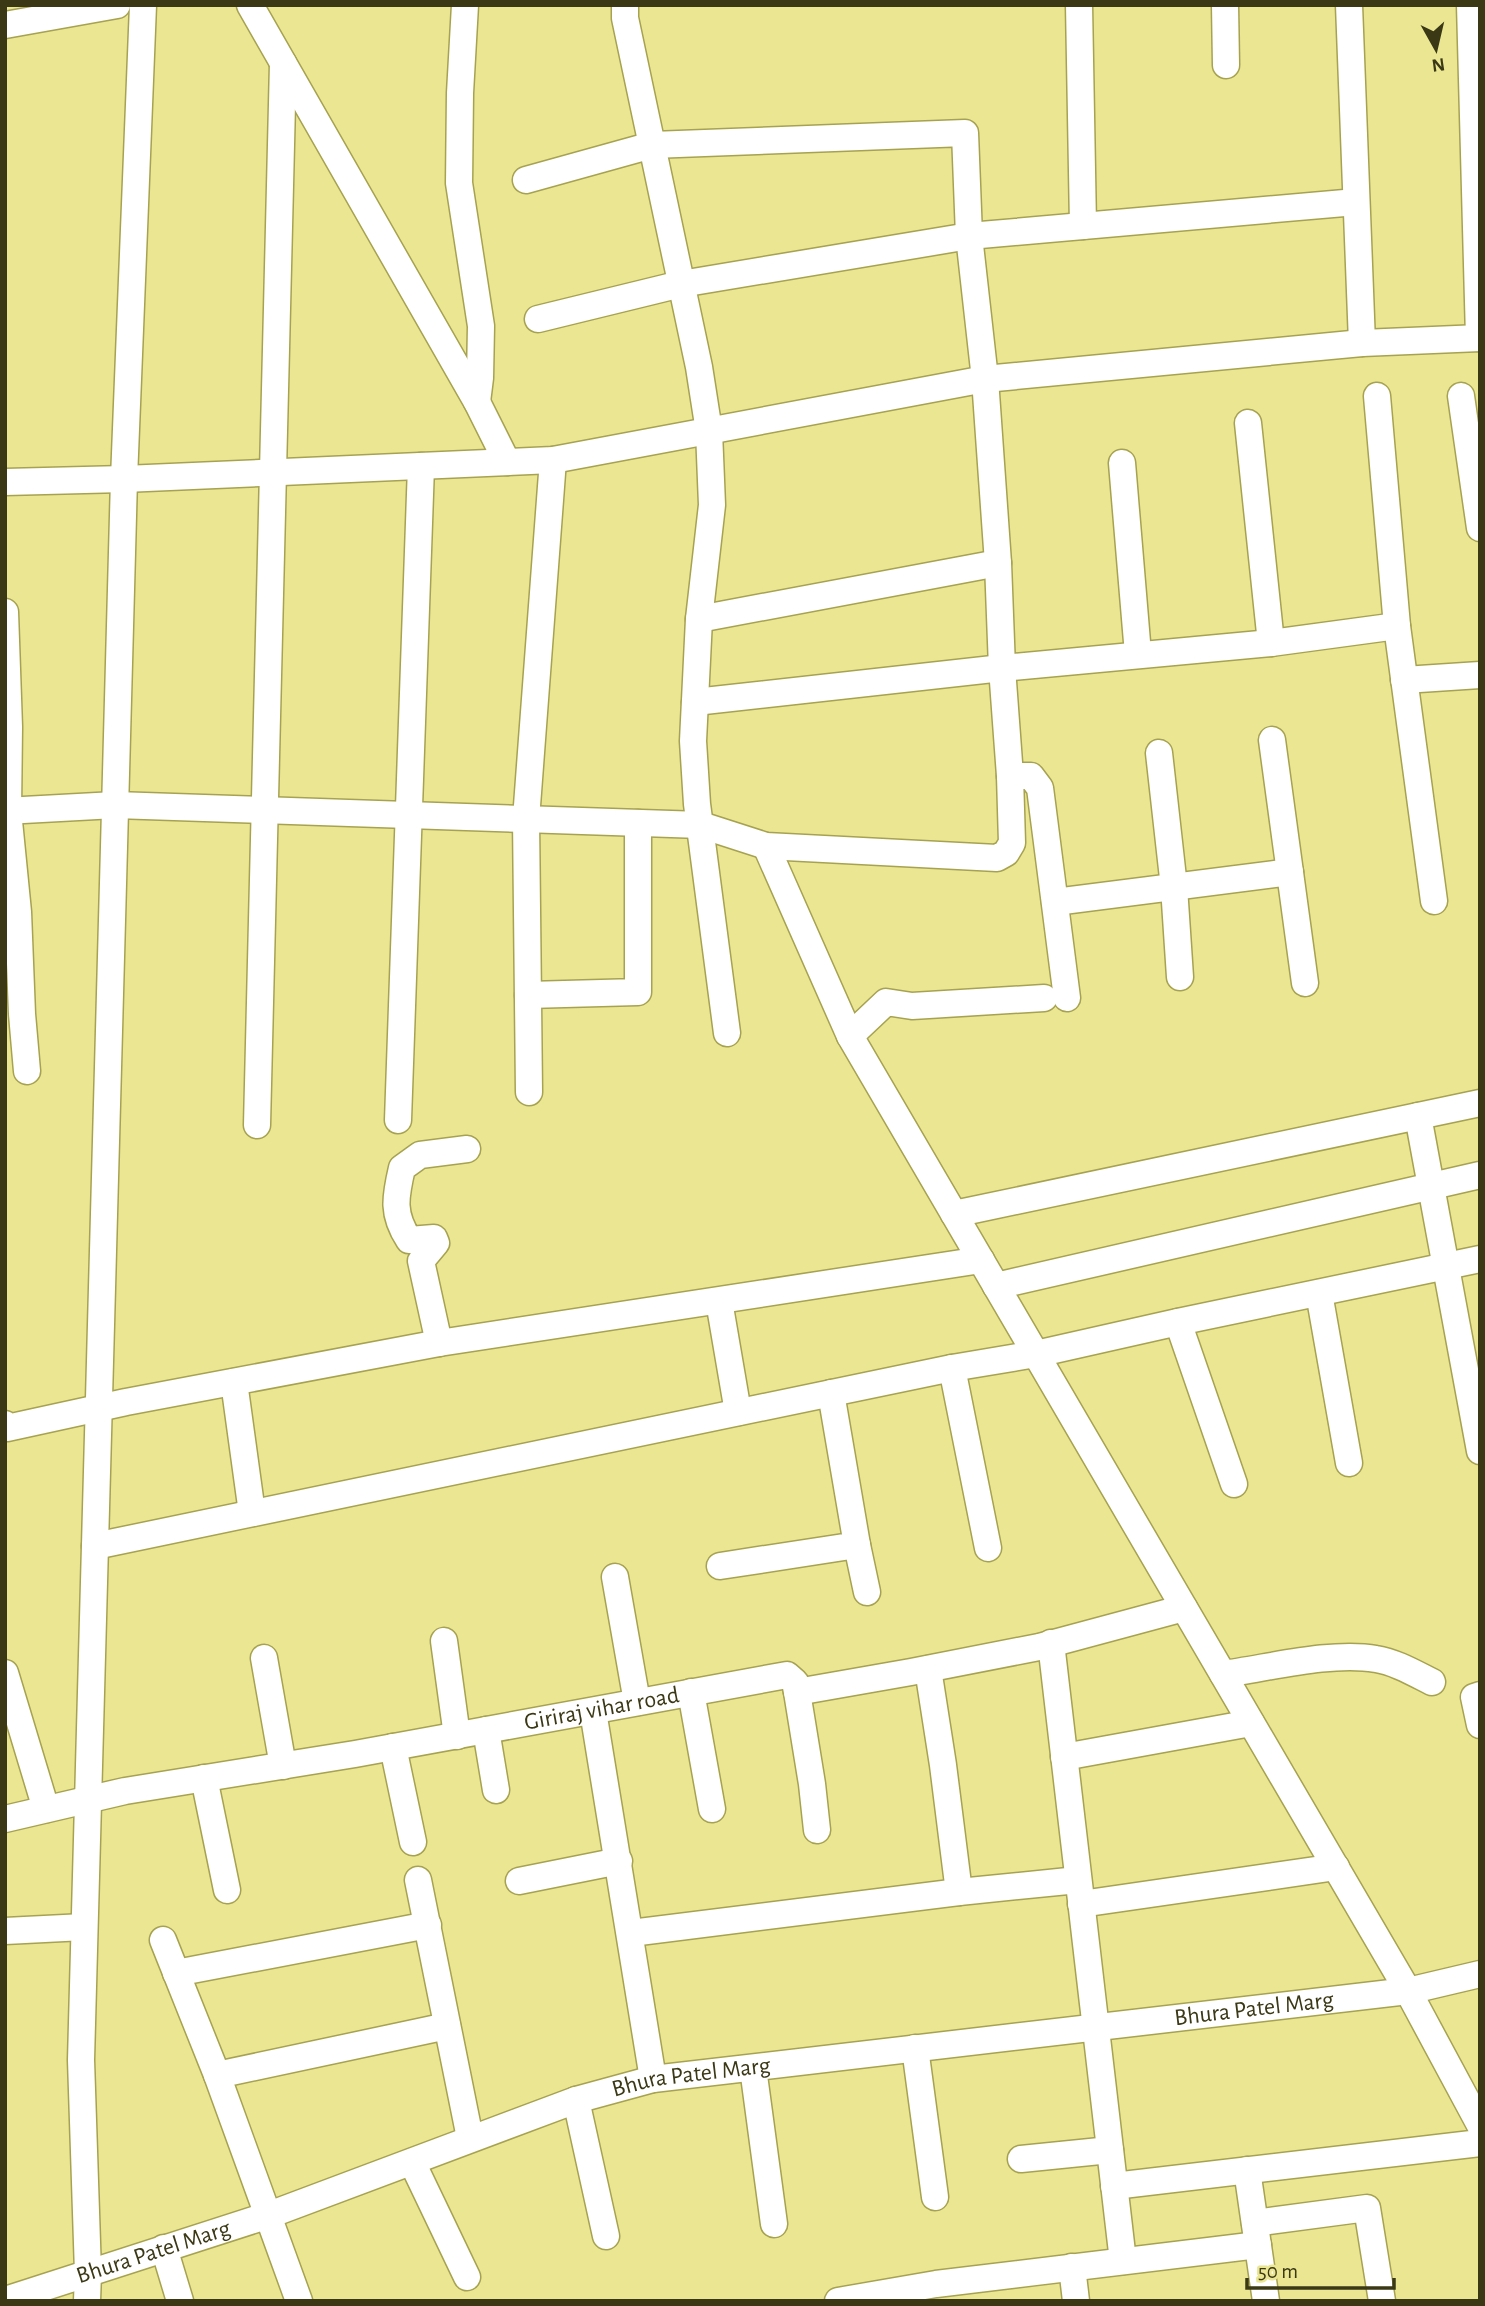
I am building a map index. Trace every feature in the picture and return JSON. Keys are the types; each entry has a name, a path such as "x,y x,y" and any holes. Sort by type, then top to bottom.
{"street":[{"path":"5,25 117,5"},
{"path":"87,2301 81,2060 124,479 143,5"},
{"path":"250,5 477,402 507,462"},
{"path":"465,5 458,183 481,326 477,402"},
{"path":"625,5 625,18 699,367 709,431 712,505 699,619 694,753 696,804 701,825 727,1033"},
{"path":"1079,5 1083,226"},
{"path":"1226,5 1226,65"},
{"path":"1349,5 1362,343"},
{"path":"5,482 552,460 985,379 1362,343 1480,338 1470,5"},
{"path":"257,1125 283,63"},
{"path":"7,811 115,805 701,825 766,846 997,858 1006,853 1012,843 998,562 985,379 969,236 965,133 652,145 526,180"},
{"path":"537,320 681,284 969,236 1356,202"},
{"path":"1377,396 1397,626 1434,901"},
{"path":"1461,396 1480,528"},
{"path":"1248,423 1271,643"},
{"path":"529,1092 526,819 552,460"},
{"path":"1122,463 1138,654"},
{"path":"398,1120 421,466"},
{"path":"699,619 998,562"},
{"path":"5,612 9,727 7,811 18,912 27,1071"},
{"path":"695,702 1138,654 1271,643 1397,626"},
{"path":"1404,680 1480,675"},
{"path":"1272,740 1305,983"},
{"path":"1159,753 1174,887 1180,977"},
{"path":"850,1036 886,1002 912,1006 1055,998 1055,902 1040,788 1031,776 1010,776"},
{"path":"528,995 638,992 638,823"},
{"path":"766,846 850,1036 1408,1990 1480,2125"},
{"path":"1055,902 1290,872"},
{"path":"954,1214 1480,1103"},
{"path":"1418,1116 1480,1451"},
{"path":"439,1343 421,1261 436,1243 434,1238 409,1240 399,1224 395,1198 402,1168 420,1155 467,1149"},
{"path":"996,1286 1480,1175"},
{"path":"95,1546 953,1368 1036,1354 1480,1259"},
{"path":"5,1424 7,1428 439,1343 981,1260"},
{"path":"1319,1293 1349,1463"},
{"path":"719,1301 738,1412"},
{"path":"1178,1322 1234,1484"},
{"path":"953,1368 988,1548"},
{"path":"234,1382 251,1513"},
{"path":"831,1393 867,1592"},
{"path":"720,1566 857,1545"},
{"path":"615,1577 637,1702"},
{"path":"817,1830 797,1692 928,1669 1051,1643 1184,1608"},
{"path":"444,1641 457,1736"},
{"path":"1051,1643 1123,2261"},
{"path":"1223,1674 1348,1656 1378,1659 1407,1669 1432,1682"},
{"path":"264,1658 283,1766"},
{"path":"928,1669 959,1892"},
{"path":"5,1673 46,1810"},
{"name":"Giriraj vihar road","path":"5,1819 88,1799 457,1736 787,1675 795,1682 797,1692"},
{"path":"691,1692 712,1809"},
{"path":"1480,1695 1474,1697 1480,1725"},
{"path":"593,1711 653,2079"},
{"path":"1064,1757 1251,1723"},
{"path":"486,1730 496,1790"},
{"path":"393,1747 413,1842"},
{"path":"204,1778 227,1890"},
{"path":"519,1881 619,1861"},
{"path":"631,1933 959,1892 1080,1892 1336,1867"},
{"path":"418,1880 470,2138"},
{"path":"176,1973 428,1925"},
{"path":"5,1931 85,1927"},
{"path":"163,1940 217,2075 299,2301"},
{"name":"Bhura Patel Marg","path":"5,2300 269,2215 576,2100 653,2079 1408,1990 1480,1974"},
{"path":"217,2075 447,2025"},
{"path":"915,2048 934,2197"},
{"path":"753,2068 774,2224"},
{"path":"576,2100 606,2236"},
{"path":"1114,2186 1480,2143"},
{"path":"1021,2159 1110,2150"},
{"path":"412,2161 467,2277"},
{"path":"1247,2170 1266,2301"},
{"path":"838,2301 966,2290 1072,2267 1123,2261 1257,2234 1367,2208 1382,2301"},
{"path":"164,2248 180,2301"},
{"path":"1072,2267 1076,2301"}]}
